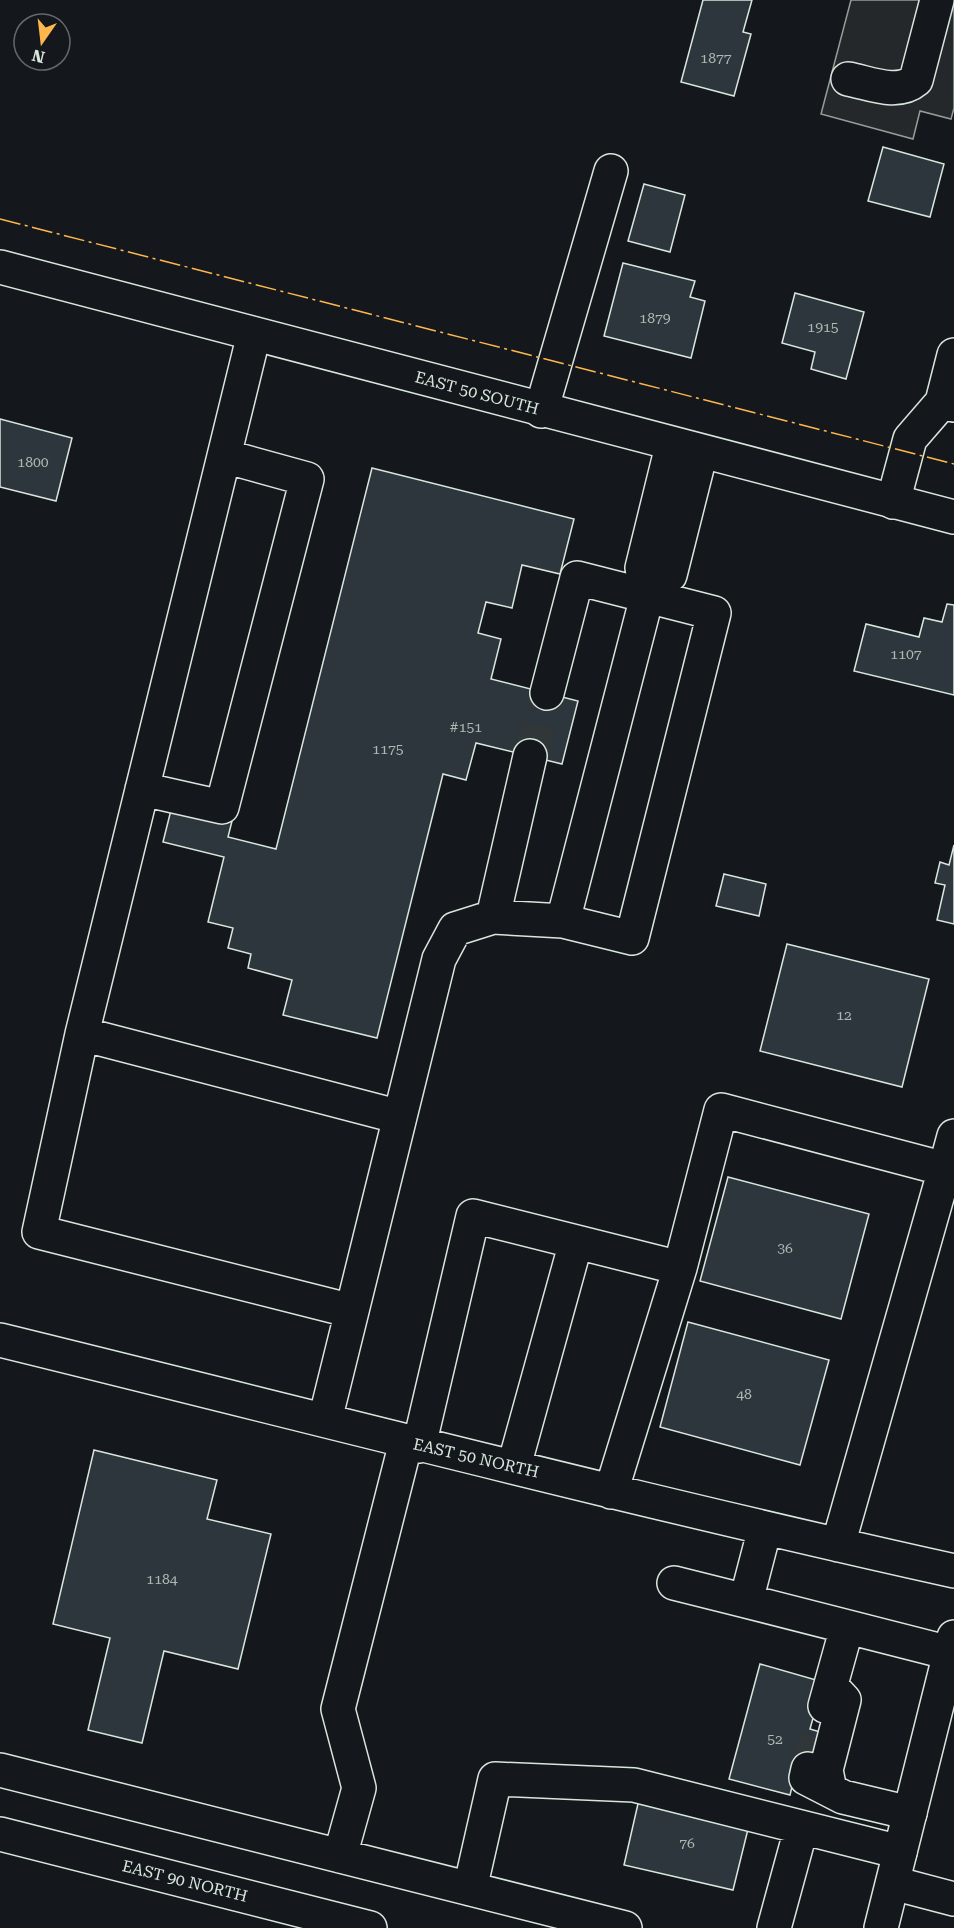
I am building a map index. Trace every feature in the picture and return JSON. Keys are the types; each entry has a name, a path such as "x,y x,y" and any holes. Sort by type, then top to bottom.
{"street":[{"path":"848,79 896,89 908,87 916,80 937,0"},
{"path":"542,411 611,171"},
{"name":"EAST 50 SOUTH","path":"0,267 954,518"},
{"path":"254,334 82,1034 39,1232 352,1311"},
{"path":"893,502 910,439 948,404 954,355"},
{"path":"563,921 649,588 669,575 687,449"},
{"path":"142,789 222,807 307,479 224,456"},
{"path":"325,1420 439,959 455,929 493,917 563,921 632,938 714,613 649,588 577,578 547,693"},
{"path":"493,917 530,756"},
{"path":"82,1034 400,1117"},
{"path":"611,1492 680,1268 721,1110 950,1170"},
{"path":"838,1545 950,1170 954,1136"},
{"path":"340,1856 359,1788 338,1709 413,1444 473,1216 680,1268"},
{"path":"514,1466 576,1242"},
{"name":"EAST 50 NORTH","path":"0,1340 413,1444 514,1466 611,1492 954,1571"},
{"path":"746,1601 765,1528"},
{"path":"674,1583 847,1627 952,1645 881,1928"},
{"path":"818,1732 847,1627"},
{"path":"831,1686 844,1700 826,1770 819,1780 843,1797 910,1813"},
{"path":"0,1770 625,1928"},
{"path":"470,1889 495,1779 634,1785 801,1828 897,1868 954,1899"},
{"path":"774,1928 801,1828"},
{"name":"EAST 90 NORTH","path":"0,1834 368,1928"}],"shaded area":[{"path":"851,0 954,0 954,108 951,119 920,111 913,139 821,114"}],"building":[{"path":"703,0 752,0 743,32 751,34 734,96 681,82"},
{"path":"883,147 944,164 930,217 868,201"},
{"path":"644,184 685,195 670,252 628,241"},
{"path":"623,263 695,281 690,297 705,301 691,358 604,336"},
{"path":"795,293 864,312 846,379 811,369 815,352 782,343"},
{"path":"0,419 72,438 56,501 0,487"},
{"path":"372,468 574,519 560,574 522,565 512,608 486,602 478,633 501,639 491,679 578,701 562,764 476,743 466,780 443,774 377,1038 283,1015 292,980 248,968 251,954 228,948 233,928 208,922 224,857 163,842 172,806 232,821 228,837 276,849"},
{"path":"947,604 954,605 954,695 854,671 866,624 919,637 924,618 942,622"},
{"path":"954,845 954,924 937,920 945,885 935,883 940,862 949,865"},
{"path":"724,874 766,884 759,916 716,906"},
{"path":"787,944 929,979 902,1087 760,1051"},
{"path":"728,1177 869,1214 841,1319 700,1281"},
{"path":"688,1322 829,1360 800,1465 660,1427"},
{"path":"94,1450 217,1480 207,1519 271,1534 238,1669 164,1651 142,1743 88,1730 110,1638 53,1624"},
{"path":"760,1664 823,1682 810,1729 827,1734 816,1771 797,1766 790,1795 729,1779"},
{"path":"640,1795 750,1821 733,1890 624,1865"}],"tunnel":[{"path":"530,756 547,693"},
{"path":"808,1769 818,1732"}],"power":[{"path":"0,219 954,464"}]}
